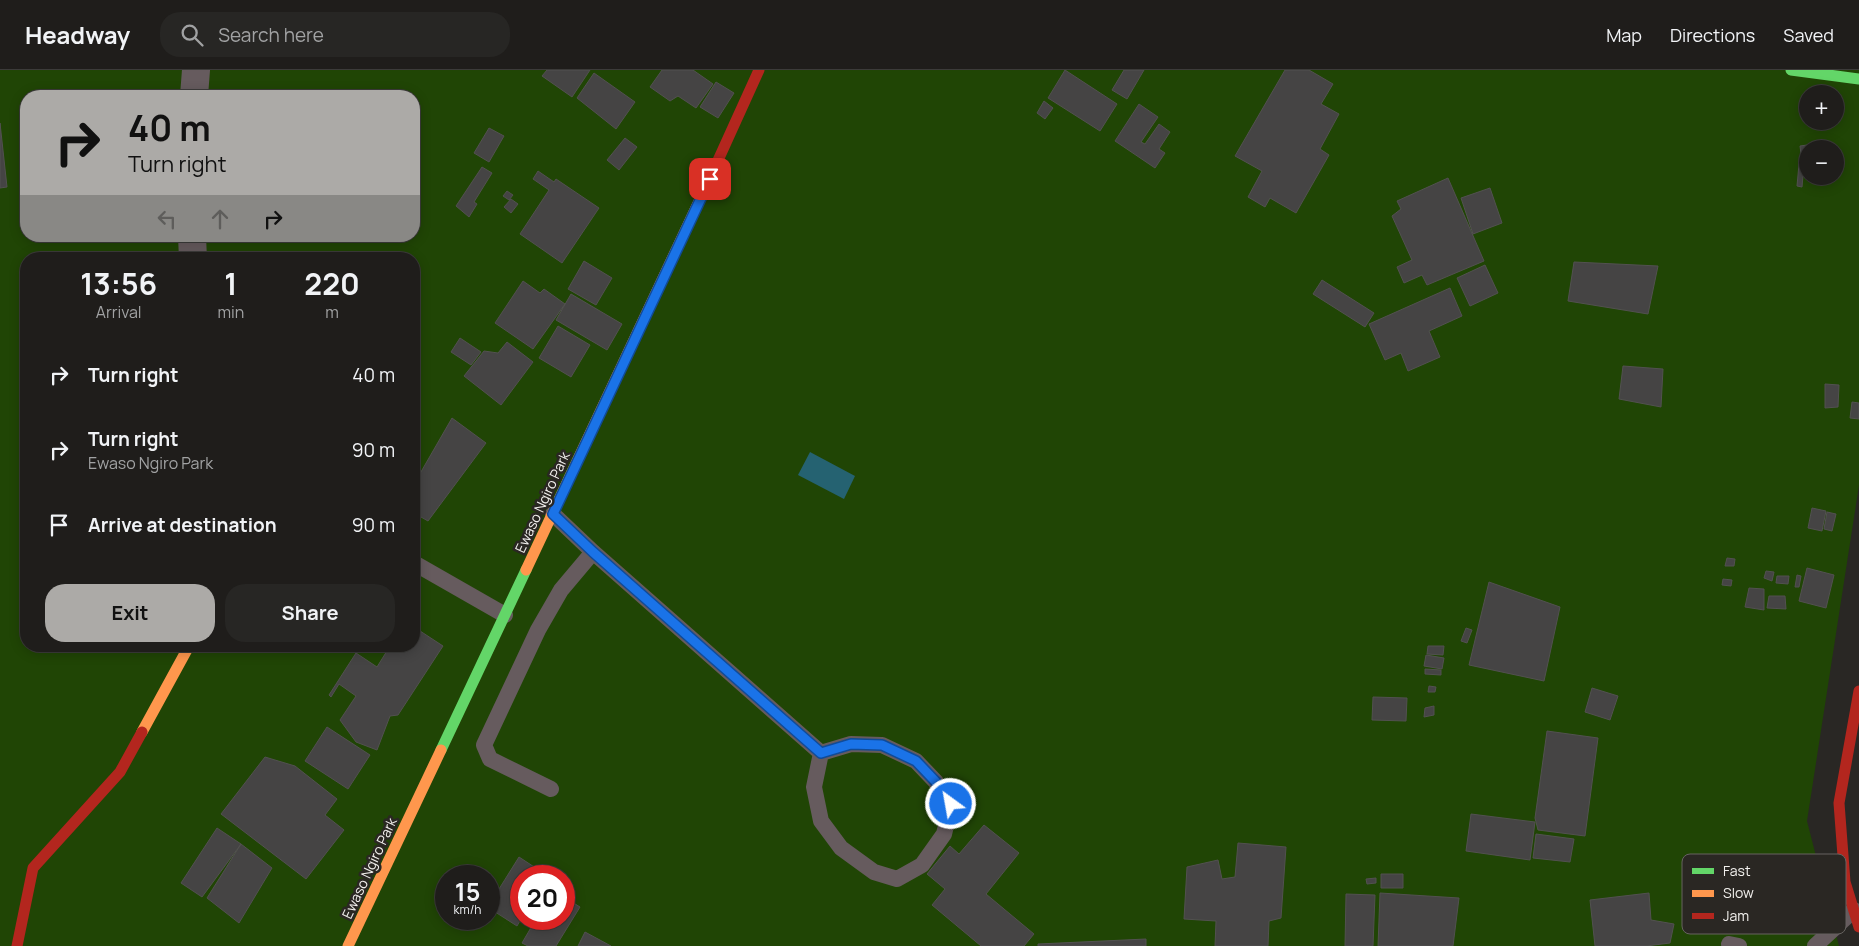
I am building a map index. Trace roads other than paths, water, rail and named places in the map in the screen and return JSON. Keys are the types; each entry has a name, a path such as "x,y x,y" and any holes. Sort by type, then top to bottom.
{"street":[{"path":"194,90 196,70"},
{"name":"Ewaso Ngiro Park","path":"348,946 553,514 760,70"},
{"path":"1791,70 1859,79"},
{"path":"17,946 33,868 120,772 185,652"},
{"path":"1843,854 1839,803 1859,692"},
{"path":"1846,885 1859,927"}],"lane":[{"path":"553,514 593,552 821,753"},
{"path":"550,789 490,759 484,745 538,630 561,590 593,552"},
{"path":"420,567 505,615"},
{"path":"851,744 882,745 916,761 936,782 951,804 944,834 922,866 897,879 874,872 841,848 821,821 814,787 821,753 851,744"},
{"path":"1846,917 1854,910"},
{"path":"1815,946 1828,934"}],"water":[{"path":"810,452 855,476 844,499 798,475"}]}
